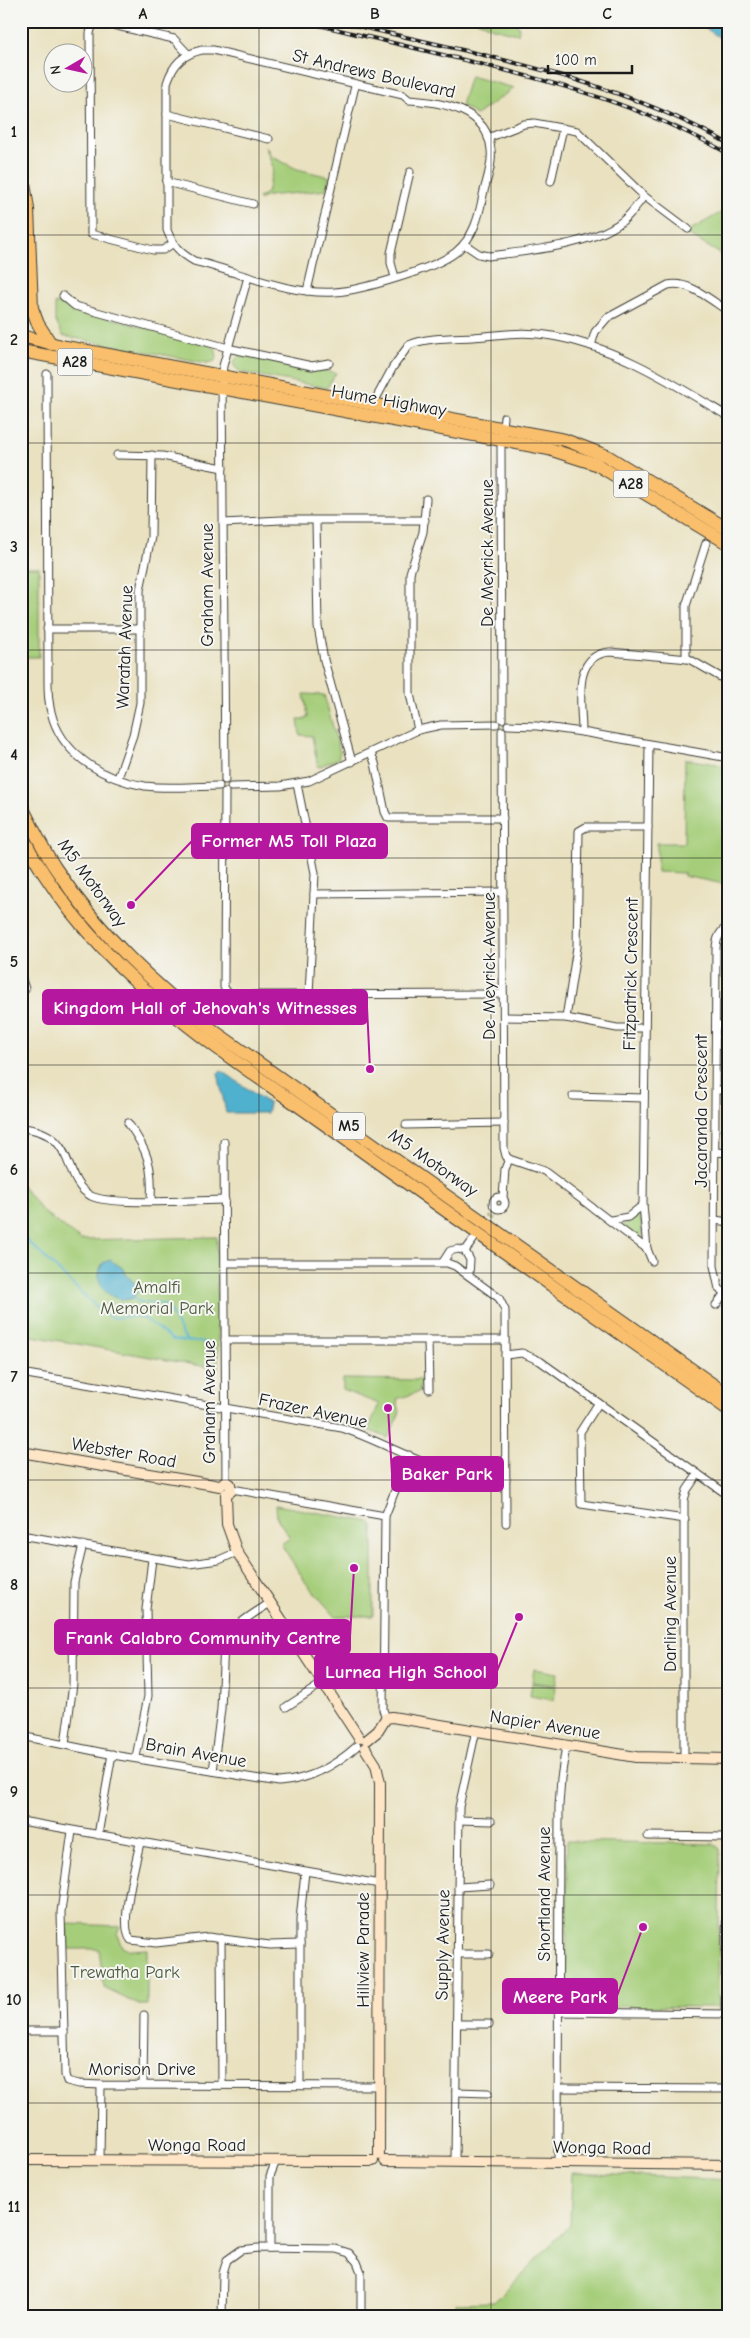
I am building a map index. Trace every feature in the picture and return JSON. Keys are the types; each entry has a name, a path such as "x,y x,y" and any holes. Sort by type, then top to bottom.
{"highway":[{"path":"21,163 28,209 32,308 36,321 51,344"},
{"path":"21,223 23,259 21,294"},
{"name":"Hume Highway","path":"21,336 222,382"},
{"name":"Hume Highway","path":"21,351 222,382 371,410 503,428 565,440 602,454 729,530"},
{"name":"Hume Highway","path":"503,428 550,449 596,464 729,544"},
{"name":"M5 Motorway","path":"21,805 55,867 92,918 131,961 164,991 218,1034 729,1396"},
{"name":"M5 Motorway","path":"21,834 43,872 85,931 126,974 173,1015 430,1200 729,1410"}],"street":[{"path":"94,21 138,32 174,39 188,54 171,71 166,83 166,230 172,244 163,250 153,250 91,234 90,33 94,21"},
{"path":"138,32 140,21"},
{"name":"St Andrews Boulevard","path":"172,244 182,254 194,261 248,277 307,291 342,291 395,277 439,263 464,244 478,218 492,149 488,138 473,116 455,108 408,100 403,96 355,86 213,50 202,50 188,54"},
{"path":"307,291 355,86"},
{"path":"167,114 269,139"},
{"path":"488,138 524,124 534,123 577,131 644,196 688,229"},
{"path":"551,181 563,128"},
{"path":"395,277 391,263 391,252 410,172"},
{"path":"166,182 253,204"},
{"path":"464,244 479,254 489,256 572,243 619,223 644,196"},
{"name":"Graham Avenue","path":"222,783 222,382 228,348 248,277"},
{"path":"591,346 595,332 607,318 668,285 676,283 691,288 729,312"},
{"path":"63,296 75,306 228,348 312,366 329,363"},
{"path":"371,410 406,347 413,343 447,338 528,333 591,346 657,373 729,417"},
{"path":"47,374 48,699 57,730 69,748 85,762 118,778 146,786 230,783 231,787"},
{"name":"De Meyrick Avenue","path":"499,721 503,428"},
{"path":"118,455 152,455 223,468"},
{"name":"Waratah Avenue","path":"118,778 133,735 140,703 140,590 151,537 152,455"},
{"path":"418,730 410,694 410,573 425,520 426,499"},
{"path":"223,523 425,520"},
{"path":"316,521 318,627 324,660 352,762"},
{"path":"686,659 686,606 706,543"},
{"path":"47,629 140,629"},
{"path":"582,732 583,672 585,665 593,657 610,652 686,659 729,682"},
{"path":"503,994 236,995 227,992 224,987 225,792 231,787 297,784 320,778 418,730 441,725 506,720 508,725"},
{"path":"499,721 498,730 506,730 508,725"},
{"path":"508,725 537,726 582,732 729,758"},
{"name":"De Meyrick Avenue","path":"494,1210 502,1208 504,1205 502,1198 505,1169 509,1160 504,1151 502,731"},
{"name":"Fitzpatrick Crescent","path":"650,744 644,1028 643,1205 646,1249 652,1262"},
{"path":"370,753 375,763 385,812 390,818 503,818"},
{"path":"222,783 220,790 225,792"},
{"path":"297,784 315,873 309,995"},
{"path":"566,1018 578,941 579,831 586,827 648,827"},
{"path":"314,894 503,892"},
{"name":"Jacaranda Crescent","path":"726,1294 717,1284 714,1266 716,944 720,934 729,926"},
{"path":"21,976 26,989"},
{"path":"504,1017 566,1018 617,1028 644,1028"},
{"path":"716,1025 729,1025"},
{"path":"716,1090 729,1090"},
{"path":"574,1096 644,1098"},
{"path":"128,1123 142,1143 148,1156 152,1176 151,1201"},
{"path":"406,1125 504,1124"},
{"path":"21,1128 45,1134 59,1145 68,1159 76,1181 91,1196 109,1201 225,1200"},
{"name":"Graham Avenue","path":"224,1142 227,1524 237,1552 362,1743"},
{"path":"715,1152 729,1152"},
{"name":"Fitzpatrick Crescent","path":"509,1160 544,1171 611,1220 646,1249"},
{"path":"611,1220 632,1215 643,1205"},
{"path":"715,1220 729,1222"},
{"path":"465,1251 474,1239"},
{"path":"443,1262 450,1251 458,1249 465,1251 470,1260 469,1275"},
{"path":"225,1263 443,1262 455,1266 469,1275 503,1302 506,1523"},
{"path":"716,1304 726,1294"},
{"path":"225,1340 504,1340"},
{"path":"428,1340 429,1389"},
{"path":"505,1355 522,1353 540,1361 729,1496"},
{"name":"Frazer Avenue","path":"21,1373 342,1428 371,1438 451,1472 482,1478 506,1479"},
{"path":"598,1404 580,1432 581,1504 685,1519"},
{"name":"Webster Road","path":"21,1452 385,1516"},
{"path":"362,1743 378,1732 386,1718 383,1710 385,1516 409,1455"},
{"name":"Darling Avenue","path":"684,1758 685,1495 698,1474"},
{"path":"21,1535 152,1559 196,1564 229,1557 237,1552"},
{"path":"65,1744 73,1684 74,1582 83,1545"},
{"path":"136,1757 148,1696 145,1618 152,1559"},
{"path":"213,1771 220,1709 224,1643 228,1636 242,1622 270,1603"},
{"path":"286,1707 323,1683"},
{"name":"Napier Avenue","path":"386,1718 392,1717 476,1730 636,1757 729,1761"},
{"name":"Supply Avenue","path":"455,2162 459,1820 461,1794 476,1730"},
{"name":"Brain Avenue","path":"21,1736 112,1754 279,1782 300,1780 314,1775 362,1743"},
{"name":"Hillview Parade","path":"362,1743 376,1765 380,1782 379,2159"},
{"name":"Shortland Avenue","path":"558,2163 559,1790 566,1746"},
{"path":"98,1835 112,1754"},
{"path":"558,2012 727,2014 726,1837 729,1761"},
{"path":"459,1820 491,1821"},
{"path":"21,1821 380,1884"},
{"name":"Morison Drive","path":"72,1830 61,1912 65,2075 67,2080 79,2084 101,2085 380,2086"},
{"path":"648,1836 726,1837"},
{"path":"140,1842 127,1915 128,1937 135,1942 156,1943 208,1937 270,1945 300,1944"},
{"path":"300,2085 301,1903 306,1872"},
{"path":"458,1887 490,1885"},
{"path":"221,1938 222,2084"},
{"path":"458,1954 489,1954"},
{"path":"143,2084 144,2015"},
{"path":"457,2024 489,2024"},
{"path":"21,2031 64,2031"},
{"path":"100,2161 101,2085"},
{"path":"558,2088 729,2089"},
{"path":"456,2092 488,2093"},
{"name":"Wonga Road","path":"21,2160 276,2161 379,2159 455,2162 729,2165"},
{"path":"270,2248 270,2176 276,2161"},
{"path":"222,2317 222,2273 227,2260 241,2250 270,2248 336,2249 349,2253 357,2262 361,2272 362,2317"}],"green space":[{"path":"477,21 515,21 519,28 518,34 493,28"},
{"path":"470,76 514,88 476,115 461,105"},
{"path":"265,145 272,157 297,169 330,177 326,190 268,196 259,200 258,198 267,193 273,168"},
{"path":"729,208 729,259 685,233"},
{"path":"55,303 212,346 215,348 217,356 215,361 207,363 63,336 55,320"},
{"path":"240,355 336,373 327,388 240,372 234,366 234,361"},
{"path":"21,567 39,567 39,657 21,657"},
{"path":"304,694 324,695 340,752 338,759 318,767 312,736 300,735 298,719 308,717"},
{"path":"685,759 729,766 729,885 684,876 684,873 657,872 657,843 684,843"},
{"name":"Amalfi Memorial Park","path":"21,1184 43,1212 81,1240 217,1237 218,1369 21,1334"},
{"path":"641,1216 642,1241 622,1226"},
{"path":"343,1379 422,1380 419,1392 397,1399 400,1412 388,1438 368,1430 379,1404 343,1390"},
{"path":"276,1505 370,1522 373,1525 373,1616 335,1616 306,1583 281,1544 290,1538 277,1518"},
{"path":"534,1669 558,1673 556,1685 532,1682"},
{"path":"532,1683 556,1687 554,1700 530,1696"},
{"path":"567,1841 714,1844 720,1849 718,2007 566,2006"},
{"name":"Trewatha Park","path":"67,1924 120,1926 117,1935 122,1946 130,1950 147,1949 147,2005 139,2005 104,1988 99,1949 68,1949"},
{"path":"572,2173 729,2180 729,2317 457,2317 456,2303 494,2302 570,2225"}],"water":[{"path":"695,21 729,21 729,44"},
{"path":"221,1070 269,1104 267,1113 226,1113 218,1073"},
{"path":"110,1260 124,1269 127,1276 138,1286 136,1295 130,1299 122,1300 113,1297 100,1284 99,1274 103,1263"}],"waterway":[{"path":"21,1235 102,1312 112,1318 135,1316 145,1319 173,1340 212,1343"},
{"path":"133,1298 141,1302 159,1303 167,1306 183,1336 189,1342"}],"tunnel":[{"path":"485,1224 493,1213"}],"railway":[{"path":"302,21 567,87 665,122 729,154"},
{"path":"336,21 487,56 587,83 683,120 729,144"}],"place":[{"name":"Former M5 Toll Plaza","path":"131,905"},
{"name":"Kingdom Hall of Jehovah's Witnesses","path":"370,1069"},
{"name":"Baker Park","path":"388,1408"},
{"name":"Frank Calabro Community Centre","path":"354,1568"},
{"name":"Lurnea High School","path":"519,1617"},
{"name":"Meere Park","path":"643,1927"}]}
